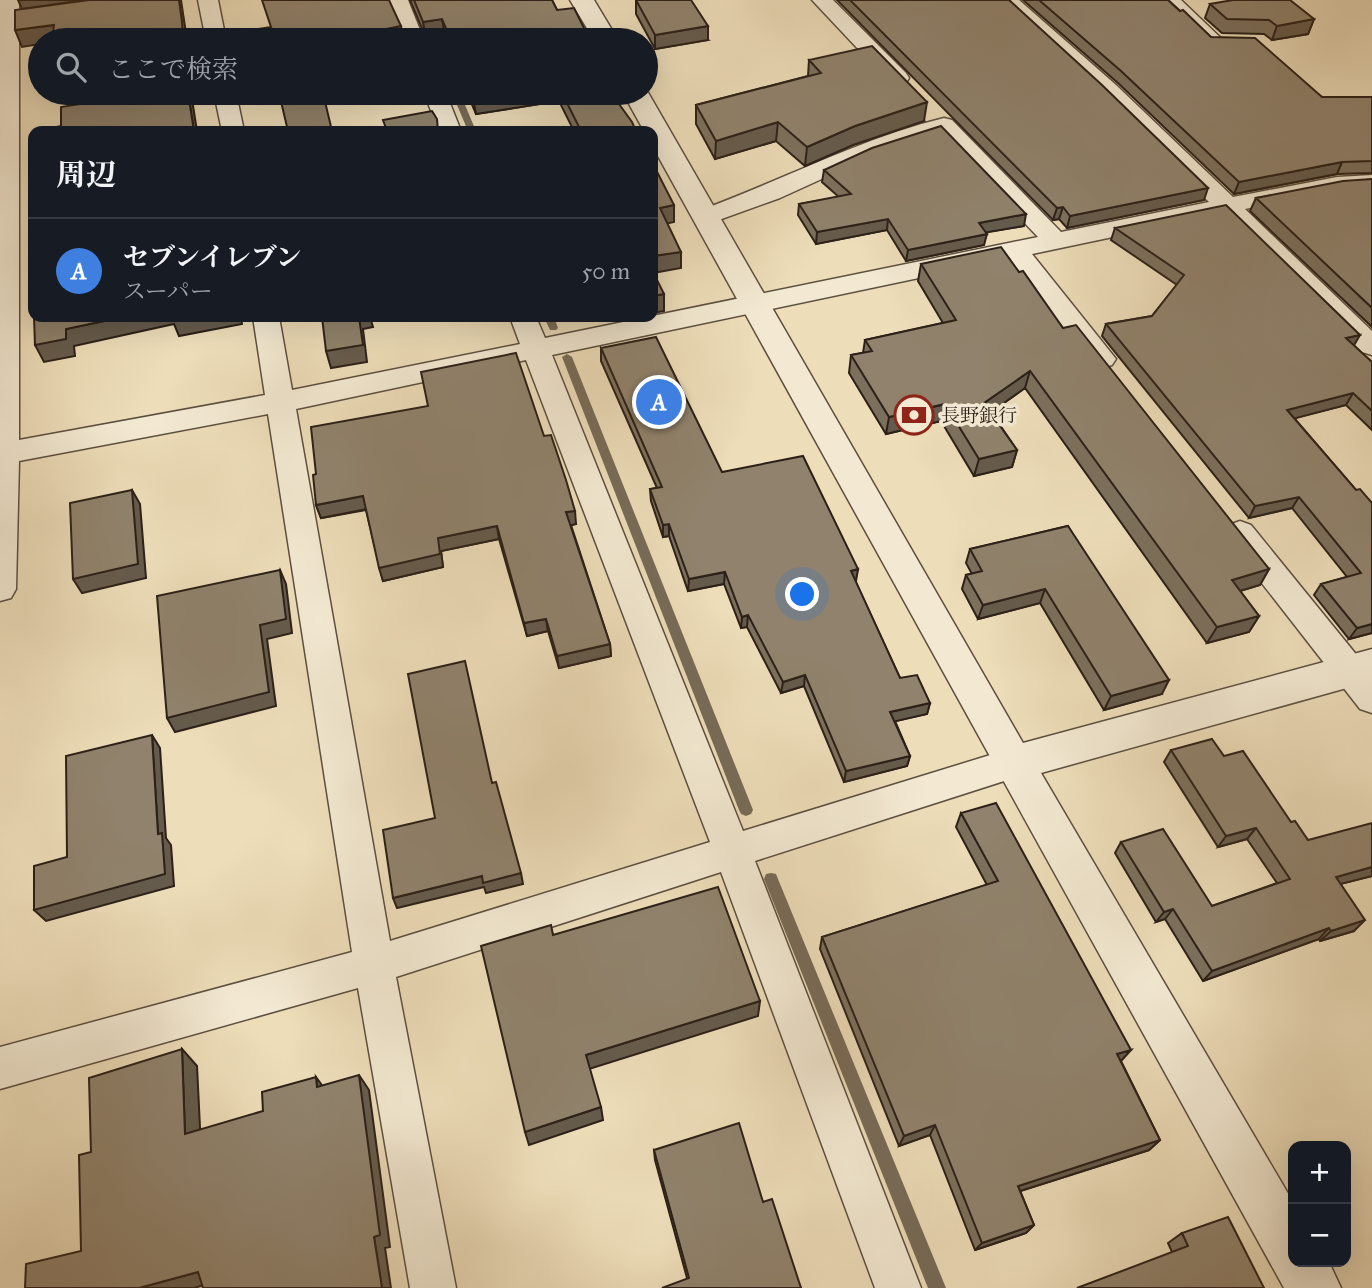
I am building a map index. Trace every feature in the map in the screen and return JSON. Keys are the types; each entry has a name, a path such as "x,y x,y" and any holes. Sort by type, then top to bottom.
{"street":[{"path":"208,0 214,28"},
{"path":"398,0 409,28"},
{"path":"582,0 599,28"},
{"path":"822,0 1055,241"},
{"path":"1007,0 1230,205 1372,346"},
{"path":"1169,0 1216,43 1230,42"},
{"path":"0,589 10,15"},
{"path":"228,105 232,126"},
{"path":"440,105 448,126"},
{"path":"643,105 655,126"},
{"path":"707,216 771,193 862,152 944,125"},
{"path":"658,131 1013,763 1288,1243"},
{"path":"658,315 755,302 1337,184 1372,182"},
{"path":"1015,249 1118,379"},
{"path":"268,322 374,965 433,1288"},
{"path":"2,454 282,402 529,333 609,322"},
{"path":"529,333 733,853 898,1288"},
{"path":"0,1068 374,965 1013,763 1365,678 1221,509"},
{"path":"1302,1267 1314,1288"}],"building":[{"path":"89,0 179,0 182,28 54,28 54,25 15,30 15,10"},
{"path":"262,0 389,0 401,26 264,28 271,27"},
{"path":"414,0 552,0 557,10 574,8 584,28 446,28 442,19 423,22"},
{"path":"636,0 691,0 708,26 658,34 658,28 651,28"},
{"path":"850,0 1009,0 1208,188 1070,216 1063,207 1057,208"},
{"path":"1039,0 1168,0 1180,11 1183,10 1211,37 1255,38 1322,97 1372,97 1372,161 1342,162 1239,182 1121,71"},
{"path":"1233,0 1290,0 1314,19 1277,26 1269,20 1227,19 1210,4"},
{"path":"872,46 927,102 855,126 807,147 778,122 716,141 696,105 821,73 809,60"},
{"path":"190,105 193,126 61,126 61,107"},
{"path":"282,105 326,105 331,126 287,126"},
{"path":"568,105 620,105 634,126 578,126"},
{"path":"432,111 438,126 385,126 383,120"},
{"path":"941,126 1026,214 979,223 987,234 908,250 888,219 817,232 799,204 851,194 824,170 872,148"},
{"path":"658,174 674,205 660,208 681,252 658,255"},
{"path":"1372,179 1372,308 1256,198 1343,181"},
{"path":"1226,205 1360,335 1346,338 1372,362 1372,411 1353,393 1287,410 1356,490 1360,489 1372,503 1372,624 1357,628 1321,584 1361,573 1299,497 1255,506 1106,324 1152,316 1184,275 1115,228"},
{"path":"1001,247 1019,272 1023,271 1063,328 1076,325 1269,569 1232,580 1259,616 1217,627 1030,371 984,403 1017,450 979,459 945,404 889,417 851,355 872,351 865,340 956,320 921,264"},
{"path":"658,282 664,294 658,295"},
{"path":"34,322 99,322 66,329 66,339 35,345"},
{"path":"323,322 360,322 363,345 326,351"},
{"path":"656,337 722,472 803,456 858,569 851,571 900,678 917,675 930,703 890,712 910,756 846,771 805,675 783,682 748,615 742,617 725,572 689,579 669,524 663,525 650,489 662,487 601,348"},
{"path":"516,353 544,436 551,435 566,480 575,511 566,512 610,644 557,656 546,619 524,623 497,526 438,538 440,554 379,568 363,496 316,505 311,427 428,406 421,372"},
{"path":"132,490 138,564 73,579 70,503"},
{"path":"1068,526 1169,680 1111,696 1045,589 983,605 966,575 982,571 970,549"},
{"path":"280,570 286,619 260,625 269,692 167,718 157,596"},
{"path":"465,661 492,783 496,782 521,873 483,883 482,876 393,898 383,830 435,818 408,674"},
{"path":"152,735 158,834 162,833 165,874 34,910 34,866 67,857 66,756"},
{"path":"1212,739 1224,756 1243,751 1291,822 1295,821 1308,840 1372,823 1372,867 1336,877 1365,920 1331,931 1329,928 1212,971 1173,909 1164,912 1121,842 1163,829 1212,906 1290,879 1256,828 1226,836 1171,750"},
{"path":"996,803 1131,1050 1117,1054 1160,1140 1018,1186 1034,1225 982,1243 935,1125 904,1136 822,937 998,881 961,813"},
{"path":"718,887 760,1001 586,1055 601,1107 525,1132 481,946 551,925 553,935"},
{"path":"182,1049 185,1134 263,1111 262,1092 316,1077 317,1087 359,1075 380,1235 374,1237 382,1288 203,1288 198,1272 139,1288 25,1288 26,1264 81,1251 79,1155 91,1152 89,1078"},
{"path":"739,1123 763,1202 772,1199 801,1288 662,1288 689,1278 654,1150"},
{"path":"1228,1217 1264,1288 1077,1288 1188,1246 1182,1233"}],"waterway":[{"path":"421,0 432,28"},
{"path":"461,105 470,126"},
{"path":"551,322 553,328"},
{"path":"567,357 746,810"},
{"path":"771,879 937,1288"}],"place":[{"name":"セブンイレブン","path":"659,402"},
{"name":"長野銀行","path":"914,415"}]}
